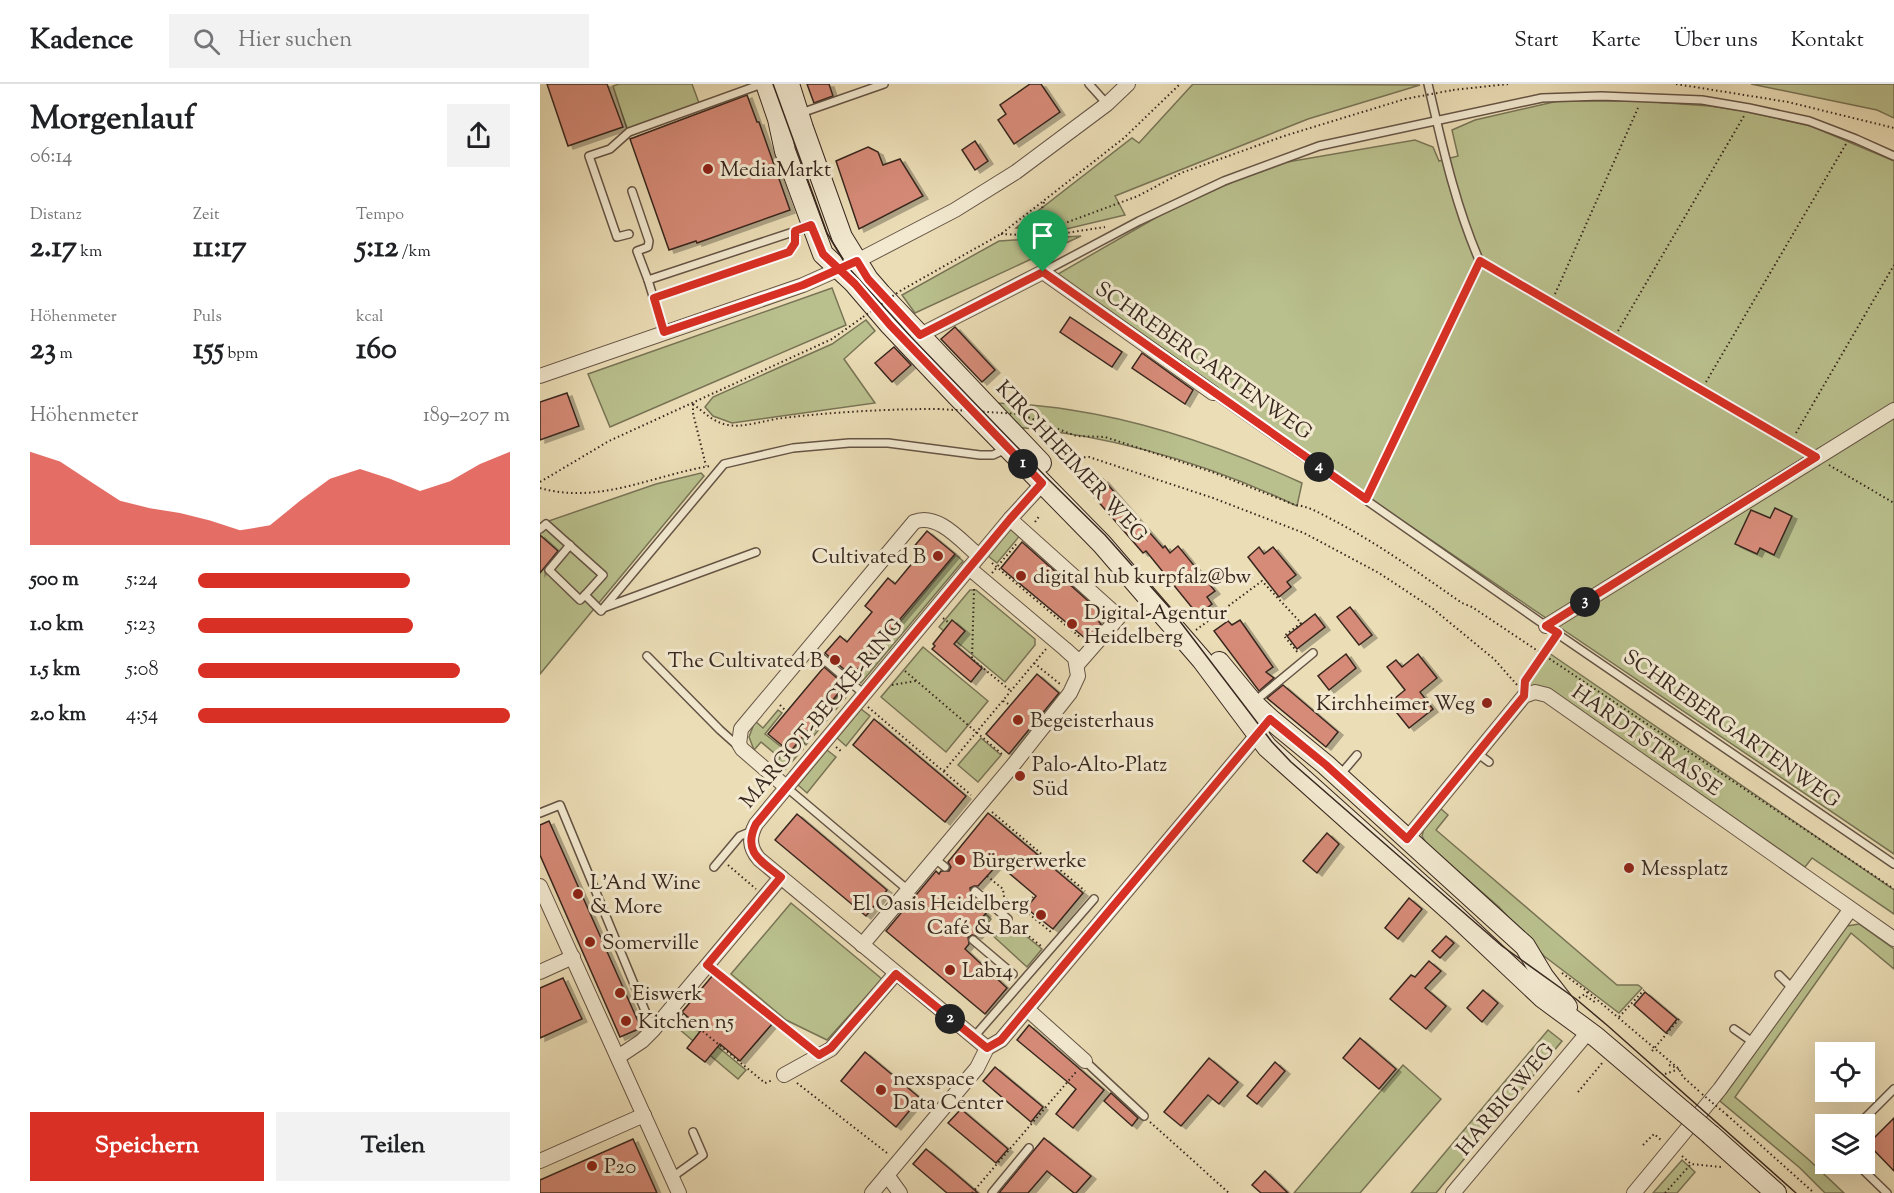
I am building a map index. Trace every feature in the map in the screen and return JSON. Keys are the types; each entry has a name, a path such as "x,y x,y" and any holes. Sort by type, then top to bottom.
{"street":[{"path":"764,84 778,119 803,228 823,254 843,259"},
{"path":"789,84 842,237 843,259"},
{"path":"540,376 803,285 843,259 955,210 1016,172 1107,104 1128,84"},
{"name":"KIRCHHEIMER WEG","path":"843,259 868,279 920,335 1202,660 1264,726 1339,777 1525,946 1560,998 1589,1031"},
{"name":"KIRCHHEIMER WEG","path":"843,259 855,284 890,325 1008,448 1042,473 1107,531 1253,703 1264,726 1267,747 1456,916 1543,998 1589,1031 1776,1193"},
{"path":"920,335 1043,272"},
{"name":"SCHREBERGARTENWEG","path":"1043,272 1213,393"},
{"path":"1552,629 1789,474 1894,410"},
{"name":"MARGOT-BECKE-RING","path":"987,1048 781,877 754,853 750,839 756,824 1010,519 1042,473"},
{"path":"786,787 742,749 739,744 741,729 809,647 914,522 926,519 938,523 980,555"},
{"path":"1010,519 1119,617 1077,665"},
{"path":"862,945 940,862 981,803 1070,693 1078,676 1075,658 969,568"},
{"name":"HARDTSTRASSE","path":"1524,696 1535,692 1547,695 1894,939"},
{"path":"1407,839 1524,696"},
{"path":"872,1193 896,1160 977,1068 987,1048 1001,1040 1264,726"},
{"path":"618,1057 642,1041 678,1005 707,965 781,877"},
{"path":"540,886 679,1193"},
{"path":"1634,1193 1720,1089 1850,910"},
{"path":"540,972 573,957"},
{"path":"784,1075 831,1048 896,974"},
{"path":"1027,1009 1085,1061"},
{"name":"HARBIGWEG","path":"1453,1193 1589,1031"},
{"path":"540,1161 644,1115"},
{"path":"887,1175 900,1193"}],"lane":[{"path":"629,234 616,237 589,156 610,149 629,132 764,84"},
{"path":"776,84 810,176"},
{"path":"799,114 884,84"},
{"path":"1089,84 1107,104"},
{"path":"1428,84 1445,158 1466,230 1480,261 1816,457"},
{"path":"1043,272 1139,221 1224,181 1319,146 1542,98 1642,97 1702,100 1809,121 1894,156"},
{"path":"632,191 649,240 648,248 637,251 664,332"},
{"path":"648,280 803,228"},
{"path":"654,298 789,252 803,228"},
{"path":"1366,499 1480,261"},
{"name":"SCHREBERGARTENWEG","path":"1213,393 1894,864"},
{"path":"604,608 724,464 793,448 849,443 888,443 980,455 993,455 1004,452 1008,448"},
{"path":"540,529 546,524 570,545 603,575 580,600 549,570 570,545"},
{"path":"585,595 601,611 756,552"},
{"path":"809,647 862,697"},
{"path":"1253,703 1312,653"},
{"path":"647,656 720,730 742,749"},
{"path":"1477,753 1489,762"},
{"path":"1339,777 1357,755"},
{"path":"786,787 912,890"},
{"path":"540,813 560,805 653,1030"},
{"path":"714,867 740,836 752,831"},
{"path":"975,891 1008,919"},
{"path":"973,1038 1094,899"},
{"path":"973,940 1013,974"},
{"path":"1779,975 1793,989"},
{"path":"1734,1029 1754,1043"},
{"path":"1085,1061 1144,1116"},
{"path":"1869,1114 1894,1089"},
{"path":"671,1178 703,1155 693,1132"},
{"path":"992,1193 1029,1148"},
{"path":"1867,1174 1887,1193"}],"path":[{"path":"540,482 609,441 832,339 900,291 1001,234 1124,138 1180,84"},
{"path":"1046,236 1049,229 1138,196 1181,173 1284,136 1405,99 1453,90 1508,84"},
{"path":"1676,84 1788,102 1894,128"},
{"path":"1551,303 1642,97"},
{"path":"1614,339 1749,108"},
{"path":"1701,390 1850,136"},
{"path":"1045,200 1040,214 1042,223 1049,229"},
{"path":"1001,234 1046,236 1108,227"},
{"path":"1790,442 1894,265"},
{"path":"693,403 718,422 733,426 837,412 938,408 1020,414 1076,436 1105,437 1212,472 1295,505 1304,506 1389,552 1462,603 1472,607 1543,654 1894,889"},
{"path":"693,403 693,413 706,466"},
{"path":"1042,473 1058,459 1089,457 1213,498 1304,533 1379,573 1432,608 1494,659 1524,696"},
{"path":"1816,457 1894,503"},
{"path":"540,488 560,494 614,490 706,466 724,464"},
{"path":"985,582 1040,516"},
{"path":"980,555 1093,648"},
{"path":"969,568 974,588 972,659 1011,691"},
{"path":"1194,632 1262,581 1301,623 1284,636 1304,660"},
{"path":"1524,696 1525,681 1543,654 1552,629"},
{"path":"944,771 1054,640"},
{"path":"1035,663 1070,693"},
{"path":"905,671 1014,764"},
{"path":"892,685 916,681"},
{"path":"862,697 944,771 1085,891"},
{"path":"1003,701 1010,705"},
{"path":"996,749 998,744"},
{"path":"721,858 764,897"},
{"path":"987,876 1003,889 1004,897 1023,909 1053,934"},
{"path":"1023,909 1033,897"},
{"path":"1008,919 1042,947 1047,940"},
{"path":"707,965 819,1055"},
{"path":"1561,972 1619,1017 1653,1049 1679,1069 1683,1077 1814,1193"},
{"path":"1619,1017 1644,990"},
{"path":"1586,995 1596,1003"},
{"path":"744,1001 747,997"},
{"path":"678,1005 765,1083"},
{"path":"1653,1049 1679,1020"},
{"path":"972,1193 1085,1061"},
{"path":"1578,1092 1601,1064"},
{"path":"1669,1065 1679,1069"},
{"path":"809,1090 896,1160"},
{"path":"1144,1116 1228,1193"},
{"path":"1643,1145 1654,1134"},
{"path":"1665,1193 1691,1164 1722,1167"}],"green space":[{"path":"619,84 692,84 699,103 627,129 613,86"},
{"path":"1193,84 1420,85 1308,119 1115,196 1125,215 1062,230 1016,228 1132,138 1139,143"},
{"path":"1751,84 1894,84 1894,118 1877,110"},
{"path":"1558,101 1639,101 1744,111 1811,126 1894,161 1894,854 1316,462 1058,274 1164,213 1270,165 1415,140 1433,147 1439,161 1458,156 1452,130 1475,120"},
{"path":"1081,236 915,313 902,295 999,241"},
{"path":"832,288 846,325 610,427 588,374"},
{"path":"866,320 875,331 844,359 875,403 732,423 713,416 705,407 713,397 832,344"},
{"path":"994,403 1052,407 1101,415 1189,439 1246,459 1302,483 1297,506 1227,476 1155,452 1081,436 1005,426"},
{"path":"701,473 704,476 540,674 540,524 656,484"},
{"path":"1013,526 1022,533 997,563 988,556"},
{"path":"956,555 963,561 861,683 854,677"},
{"path":"970,590 976,590 1035,639 1035,645 1005,682 939,627"},
{"path":"923,647 988,701 946,752 881,697"},
{"path":"1549,653 1894,890 1894,914 1812,858 1805,867 1553,692 1539,686 1527,687 1535,670"},
{"path":"841,691 847,696 806,745 801,740"},
{"path":"861,709 870,716 846,746 837,738"},
{"path":"778,710 782,713 765,734 789,753 797,744 803,749 782,773 773,766 780,758 761,742 754,750 749,737 755,721 763,728"},
{"path":"981,738 1001,755 978,782 958,765"},
{"path":"827,750 836,757 807,793 798,785"},
{"path":"1440,808 1448,815 1436,830 1617,985 1638,985 1642,988 1619,1013 1544,956 1499,907 1426,843 1422,836 1424,828"},
{"path":"791,903 882,979 827,1040 786,1020 731,974"},
{"path":"986,914 991,919 985,927 997,936 1010,923 1042,949 1027,967 979,923"},
{"path":"1859,924 1894,949 1894,969 1851,933 1735,1097 1815,1166 1815,1174 1824,1174 1844,1193 1825,1193 1800,1168 1720,1101 1847,926"},
{"path":"679,1015 746,1070 738,1079 672,1023"},
{"path":"1548,1030 1562,1041 1436,1193 1411,1193"},
{"path":"1403,1065 1441,1099 1360,1193 1294,1193"},
{"path":"1682,1160 1695,1172 1677,1193 1653,1193"}],"building":[{"path":"547,84 607,84 623,127 568,146"},
{"path":"807,84 829,84 833,96 814,103"},
{"path":"1030,84 1041,84 1060,112 1014,144 998,120 1006,114 1000,105"},
{"name":"MediaMarkt","path":"747,95 790,210 697,243 696,241 669,250 630,139"},
{"path":"975,141 988,161 975,170 962,150"},
{"path":"868,147 878,152 883,165 900,159 923,196 859,229 836,161"},
{"path":"1070,317 1122,352 1112,367 1060,332"},
{"path":"955,327 995,370 982,382 941,339"},
{"path":"894,347 911,365 892,382 875,363"},
{"path":"1142,353 1193,390 1185,404 1132,368"},
{"path":"567,393 579,426 540,440 540,402"},
{"path":"1103,479 1163,548 1165,546 1170,553 1178,546 1215,591 1207,597 1212,604 1198,615 1146,551 1143,553 1089,491"},
{"path":"1775,508 1792,516 1774,555 1760,548 1757,554 1735,544 1751,510 1770,518"},
{"path":"927,531 955,554 852,676 825,653 840,636 847,642 872,612 865,606 888,578 895,584 919,555 912,549"},
{"path":"540,535 558,551 540,573"},
{"path":"1022,542 1105,616 1091,636 1089,635 1086,639 1001,568"},
{"path":"1259,547 1264,554 1273,547 1296,575 1287,582 1291,587 1279,597 1248,557"},
{"path":"1350,607 1372,635 1359,645 1337,617"},
{"path":"1315,614 1325,627 1297,649 1287,636"},
{"path":"952,620 965,631 954,644 982,668 971,682 932,649 935,646 933,644"},
{"path":"1240,620 1273,667 1266,672 1274,678 1259,691 1214,631 1228,621 1232,625"},
{"path":"1346,654 1356,668 1329,690 1318,676"},
{"path":"1418,654 1437,678 1420,692 1433,709 1409,728 1389,703 1405,690 1387,667 1396,660 1402,667"},
{"path":"824,667 845,685 790,752 768,734"},
{"name":"Begeisterhaus","path":"1037,674 1059,693 1009,754 986,734"},
{"path":"1283,685 1338,732 1326,747 1267,698"},
{"path":"874,719 966,796 945,822 853,745"},
{"path":"988,813 1083,893 1053,929 1026,908 1036,896 998,864 978,886 970,888 971,895 968,898 986,913 978,923 983,928 977,936 968,937 969,944 965,949 1007,988 985,1014 886,931 936,871 939,874 941,871 949,871 951,867 948,862"},
{"path":"797,814 887,890 866,916 775,840"},
{"name":"Somerville","path":"549,821 641,1028 620,1037 540,855 540,825"},
{"path":"1327,833 1339,844 1317,873 1303,861"},
{"path":"1409,898 1422,909 1398,939 1385,928"},
{"path":"1446,936 1454,943 1440,958 1432,951"},
{"path":"1429,961 1441,971 1425,988 1446,1006 1426,1029 1390,999 1411,975 1415,977"},
{"path":"713,975 772,1024 740,1061 720,1044 705,1062 687,1048 702,1029 682,1012"},
{"path":"563,978 582,1019 540,1038 540,988"},
{"path":"1483,990 1498,1003 1482,1022 1467,1008"},
{"path":"1645,992 1677,1019 1666,1033 1634,1005"},
{"path":"1029,1025 1104,1090 1073,1128 1056,1114 1076,1089 1017,1040"},
{"path":"1360,1038 1396,1069 1379,1089 1343,1058"},
{"name":"nexspace Data Center","path":"865,1052 920,1098 896,1127 841,1081"},
{"path":"1209,1058 1238,1082 1219,1104 1208,1095 1181,1126 1164,1112"},
{"path":"1275,1062 1285,1071 1257,1104 1247,1096"},
{"path":"995,1067 1043,1107 1031,1122 983,1081"},
{"path":"1111,1093 1138,1118 1132,1126 1104,1101"},
{"path":"961,1109 1008,1149 996,1163 948,1123"},
{"path":"1894,1118 1894,1171 1875,1151 1875,1137"},
{"path":"1044,1138 1091,1176 1076,1193 1047,1171 1028,1193 999,1193"},
{"path":"633,1139 657,1193 540,1193 540,1180"},
{"path":"926,1149 978,1193 947,1193 913,1164"},
{"path":"1265,1171 1288,1193 1261,1193 1252,1185"}],"tram line":[{"path":"773,84 827,233 846,265 911,337 1105,535 1169,607 1272,742 1291,762 1502,946 1576,999 1796,1193"}],"place":[{"name":"MediaMarkt","path":"708,169"},
{"name":"Cultivated B","path":"938,556"},
{"name":"digital hub kurpfalz@bw","path":"1021,576"},
{"name":"Digital-Agentur Heidelberg","path":"1072,624"},
{"name":"The Cultivated B","path":"835,660"},
{"name":"Kirchheimer Weg","path":"1487,703"},
{"name":"Begeisterhaus","path":"1018,720"},
{"name":"Palo-Alto-Platz Süd","path":"1020,776"},
{"name":"Bürgerwerke","path":"960,860"},
{"name":"Messplatz","path":"1629,868"},
{"name":"L'And Wine & More","path":"578,894"},
{"name":"El Oasis Heidelberg Café & Bar","path":"1041,915"},
{"name":"Somerville","path":"590,942"},
{"name":"Lab14","path":"950,970"},
{"name":"Eiswerk","path":"620,993"},
{"name":"Kitchen n5","path":"626,1021"},
{"name":"nexspace Data Center","path":"881,1090"},
{"name":"P20","path":"592,1166"}],"route":[{"path":"1043,272 920,335 868,279 857,261 838,268 803,285 664,332 654,298 789,252 795,243 795,231 811,225 823,254 838,268 855,284 890,325 1042,483 864,693 752,831 750,839 754,853 781,877 707,965 819,1055 831,1048 896,974 987,1048 1001,1040 1270,719 1326,765 1407,839 1524,696 1525,681 1558,633 1546,626 1816,457 1480,261 1366,499 1043,272"}]}
